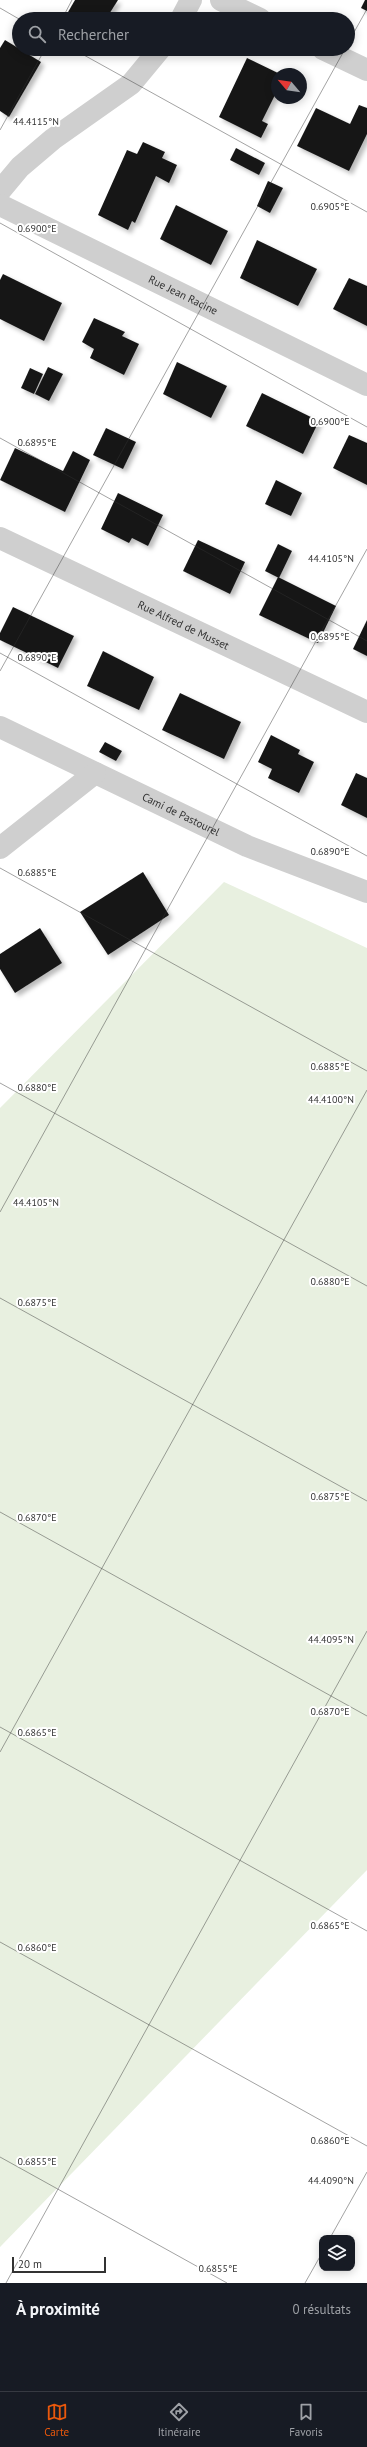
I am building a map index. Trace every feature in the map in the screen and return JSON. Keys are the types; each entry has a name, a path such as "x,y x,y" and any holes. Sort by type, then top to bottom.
{"street":[{"path":"185,12 191,0"},
{"path":"221,0 246,12"},
{"path":"0,191 20,167 53,140 131,84 154,56"},
{"path":"338,56 367,70"},
{"name":"Rue Jean Racine","path":"0,205 367,385"},
{"name":"Rue Alfred de Musset","path":"0,538 367,712"},
{"name":"Cami de Pastourel","path":"0,727 247,846 367,892"},
{"path":"0,848 95,773"}],"green space":[{"path":"224,882 367,948 367,1870 0,2247 0,1108"}],"building":[{"path":"75,0 118,0 110,12 68,12"},
{"path":"365,0 367,0 367,11 361,8"},
{"path":"5,40 12,44 12,56 31,56 41,62 9,117 0,111 0,48"},
{"path":"247,58 271,70 271,103 262,121 268,124 261,138 219,117"},
{"path":"359,105 367,108 367,134 349,171 297,146 316,108 350,124"},
{"path":"143,142 165,152 162,158 177,165 169,183 156,176 135,223 132,221 128,230 98,215 127,150 137,154"},
{"path":"236,148 265,163 259,175 230,160"},
{"path":"268,181 283,188 270,213 257,206"},
{"path":"176,205 228,231 211,265 160,239"},
{"path":"257,240 317,269 298,306 240,278"},
{"path":"3,274 62,303 44,341 0,319 0,280"},
{"path":"349,278 367,286 367,326 333,309"},
{"path":"94,318 125,332 122,336 139,344 124,375 90,358 94,349 82,342"},
{"path":"177,362 227,386 211,418 163,394"},
{"path":"48,367 63,374 49,401 35,394"},
{"path":"30,368 43,374 34,394 21,388"},
{"path":"262,393 319,421 303,454 246,426"},
{"path":"106,428 136,442 123,469 93,455"},
{"path":"349,435 367,443 367,485 333,468"},
{"path":"15,448 63,471 73,451 90,460 65,512 0,480"},
{"path":"276,480 302,493 291,516 265,504"},
{"path":"118,493 163,515 148,546 132,538 129,543 101,529"},
{"path":"198,540 245,562 230,594 183,571"},
{"path":"278,544 292,551 279,578 265,571"},
{"path":"278,577 336,606 318,643 259,615"},
{"path":"13,607 74,636 58,668 0,640 0,633"},
{"path":"367,620 367,656 353,649"},
{"path":"103,651 154,677 139,710 87,686"},
{"path":"180,693 241,722 224,759 162,730"},
{"path":"271,735 300,750 298,754 314,762 299,793 268,778 272,769 258,762"},
{"path":"105,742 122,751 116,761 99,752"},
{"path":"356,773 367,778 367,818 341,805"},
{"path":"143,872 169,915 108,955 80,912"},
{"path":"40,928 62,963 15,993 0,969 0,954"}]}
